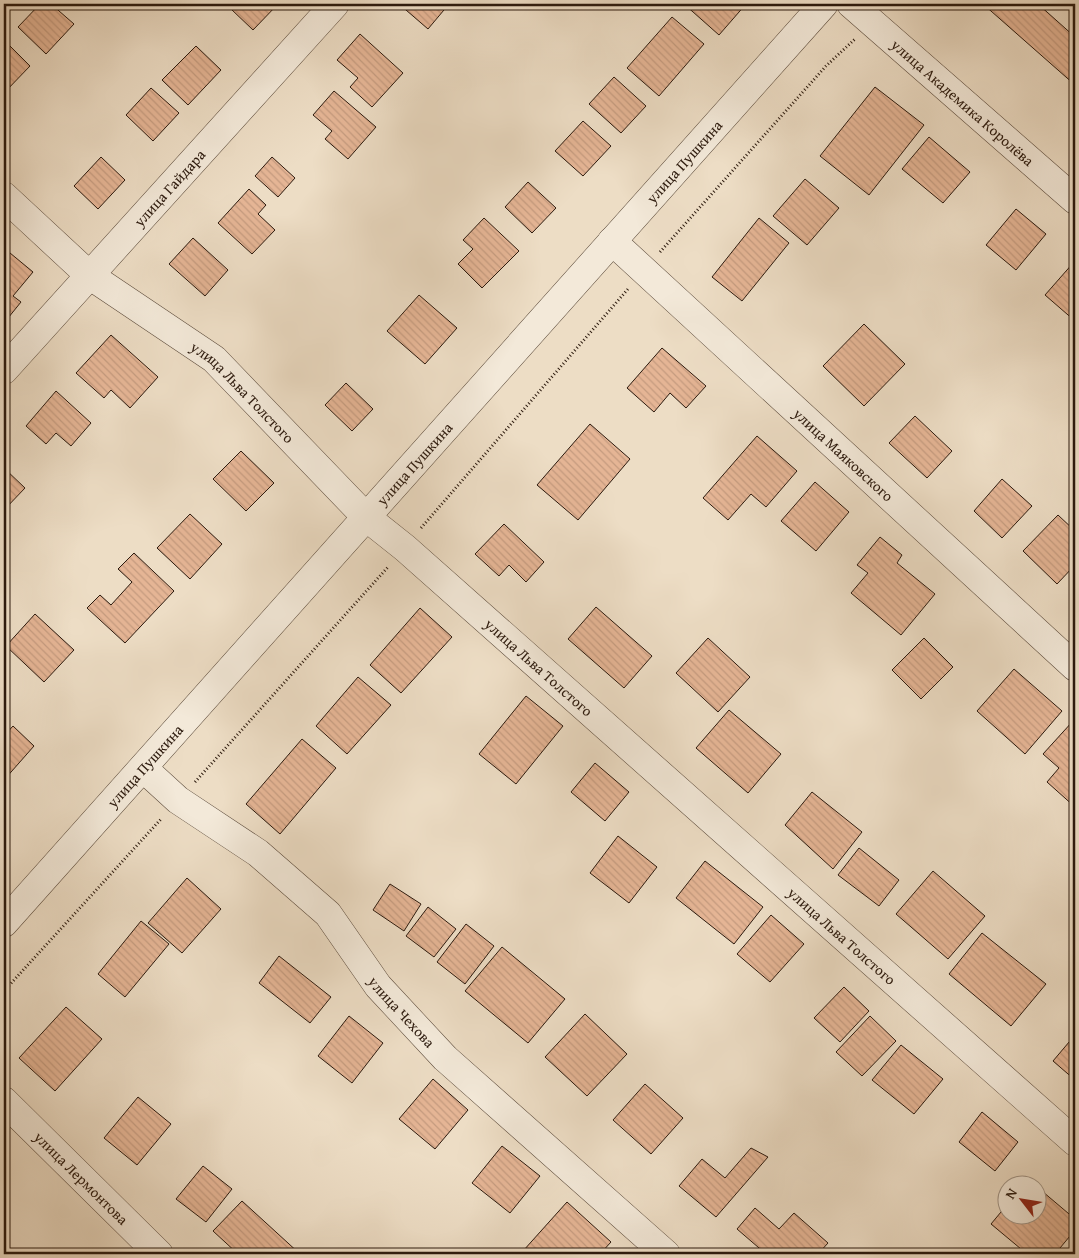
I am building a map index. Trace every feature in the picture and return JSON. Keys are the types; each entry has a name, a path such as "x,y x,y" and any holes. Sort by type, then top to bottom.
{"street":[{"name":"улица Гайдара","path":"4,370 335,4"},
{"name":"улица Пушкина","path":"4,923 824,4"},
{"name":"улица Академика Королёва","path":"851,4 1075,200"},
{"name":"улица Льва Толстого","path":"4,196 88,275 214,358 366,517 405,548 1075,1142"},
{"name":"улица Маяковского","path":"612,241 1075,667"},
{"name":"улица Чехова","path":"143,768 178,800 258,853 328,914 378,986 445,1058 666,1254"},
{"name":"улица Лермонтова","path":"4,1101 159,1254"}],"path":[{"path":"4,991 405,548 645,270 826,66 872,22"}],"building":[{"path":"40,4 51,4 74,24 46,54 18,27"},
{"path":"236,4 278,4 253,30 231,9"},
{"path":"399,4 449,4 428,29"},
{"path":"684,4 746,4 719,35"},
{"path":"983,4 1038,4 1075,37 1075,85"},
{"path":"672,17 704,44 659,96 627,68"},
{"path":"360,34 403,73 372,107 350,87 358,78 337,60"},
{"path":"4,42 30,66 4,93"},
{"path":"196,46 221,70 188,105 162,80"},
{"path":"614,77 646,106 621,133 589,104"},
{"path":"875,87 924,125 869,195 820,156"},
{"path":"151,88 179,113 153,141 126,115"},
{"path":"334,91 376,127 348,159 325,139 332,131 313,115"},
{"path":"583,121 611,146 583,176 555,151"},
{"path":"929,137 970,172 943,203 902,169"},
{"path":"101,157 125,180 98,209 74,186"},
{"path":"272,157 295,178 278,197 255,176"},
{"path":"805,179 839,208 807,245 773,216"},
{"path":"528,182 556,208 532,233 505,207"},
{"path":"249,189 266,205 258,214 275,230 252,254 218,223"},
{"path":"1016,209 1046,234 1016,270 986,245"},
{"path":"484,218 519,251 482,288 458,264 473,249 463,240"},
{"path":"759,218 789,243 742,301 712,277"},
{"path":"193,238 228,270 205,296 169,264"},
{"path":"4,248 33,272 13,296 21,302 4,323"},
{"path":"1075,263 1075,321 1045,295"},
{"path":"419,295 457,328 425,364 387,331"},
{"path":"864,324 905,364 864,406 823,366"},
{"path":"111,335 158,377 130,408 111,390 104,398 76,373"},
{"path":"662,348 706,386 686,408 670,393 654,412 627,388"},
{"path":"346,383 373,409 352,431 325,405"},
{"path":"56,391 91,423 71,446 56,433 46,444 26,426"},
{"path":"915,416 952,451 927,478 889,443"},
{"path":"590,424 630,459 578,520 537,485"},
{"path":"757,436 797,471 766,507 751,494 728,520 703,498"},
{"path":"241,451 274,483 246,511 213,479"},
{"path":"4,468 25,488 4,510"},
{"path":"1002,479 1032,506 1002,538 974,511"},
{"path":"815,482 849,512 816,551 781,521"},
{"path":"190,514 222,544 190,579 157,548"},
{"path":"1058,515 1075,531 1075,565 1057,584 1023,551"},
{"path":"504,524 544,562 526,582 509,565 499,576 475,554"},
{"path":"880,537 902,555 897,563 935,594 901,635 851,593 868,573 857,565"},
{"path":"134,553 174,591 125,643 87,608 100,595 111,605 132,582 118,569"},
{"path":"596,607 652,656 624,688 568,639"},
{"path":"420,608 452,637 401,693 370,665"},
{"path":"35,614 74,650 44,682 6,646"},
{"path":"708,638 750,677 718,712 676,673"},
{"path":"924,638 953,667 921,699 892,670"},
{"path":"1014,669 1062,711 1025,754 977,711"},
{"path":"358,677 391,705 347,754 316,726"},
{"path":"526,696 563,726 516,784 479,754"},
{"path":"729,710 781,754 748,793 696,748"},
{"path":"1073,721 1075,723 1075,807 1047,782 1059,768 1043,754"},
{"path":"13,726 34,746 4,780 4,736"},
{"path":"302,739 336,768 280,834 246,804"},
{"path":"595,763 629,792 605,821 571,792"},
{"path":"812,792 862,832 833,869 785,825"},
{"path":"618,836 657,867 629,903 590,873"},
{"path":"859,848 899,880 879,906 838,875"},
{"path":"705,861 763,907 734,944 676,898"},
{"path":"933,871 985,916 948,959 896,914"},
{"path":"187,878 221,909 182,953 148,923"},
{"path":"390,884 421,904 404,931 373,910"},
{"path":"428,907 456,929 434,957 406,936"},
{"path":"771,915 804,944 770,982 737,954"},
{"path":"141,921 169,944 125,997 98,974"},
{"path":"466,924 494,946 465,984 437,962"},
{"path":"982,933 1046,984 1011,1026 949,974"},
{"path":"502,947 565,999 528,1043 465,991"},
{"path":"279,956 331,997 310,1023 259,983"},
{"path":"844,987 869,1011 840,1042 814,1018"},
{"path":"66,1007 102,1039 55,1091 19,1058"},
{"path":"585,1014 627,1054 587,1096 545,1057"},
{"path":"349,1016 383,1043 352,1083 318,1056"},
{"path":"870,1016 896,1041 862,1076 836,1052"},
{"path":"1075,1035 1075,1080 1053,1061"},
{"path":"901,1045 943,1079 914,1114 872,1080"},
{"path":"433,1079 468,1110 435,1149 399,1119"},
{"path":"645,1084 683,1118 651,1154 613,1120"},
{"path":"138,1097 171,1124 137,1165 104,1138"},
{"path":"982,1112 1018,1142 995,1171 959,1142"},
{"path":"502,1146 540,1176 510,1213 472,1183"},
{"path":"751,1148 768,1157 716,1217 679,1186 702,1159 725,1178"},
{"path":"203,1166 232,1189 206,1222 176,1199"},
{"path":"1046,1194 1075,1219 1075,1230 1055,1254 1027,1254 991,1224 996,1218 996,1226 1046,1226"},
{"path":"242,1201 300,1254 238,1254 213,1231"},
{"path":"567,1202 611,1242 600,1254 527,1254 523,1251"},
{"path":"755,1208 779,1229 794,1213 828,1243 818,1254 766,1254 737,1229"}]}
